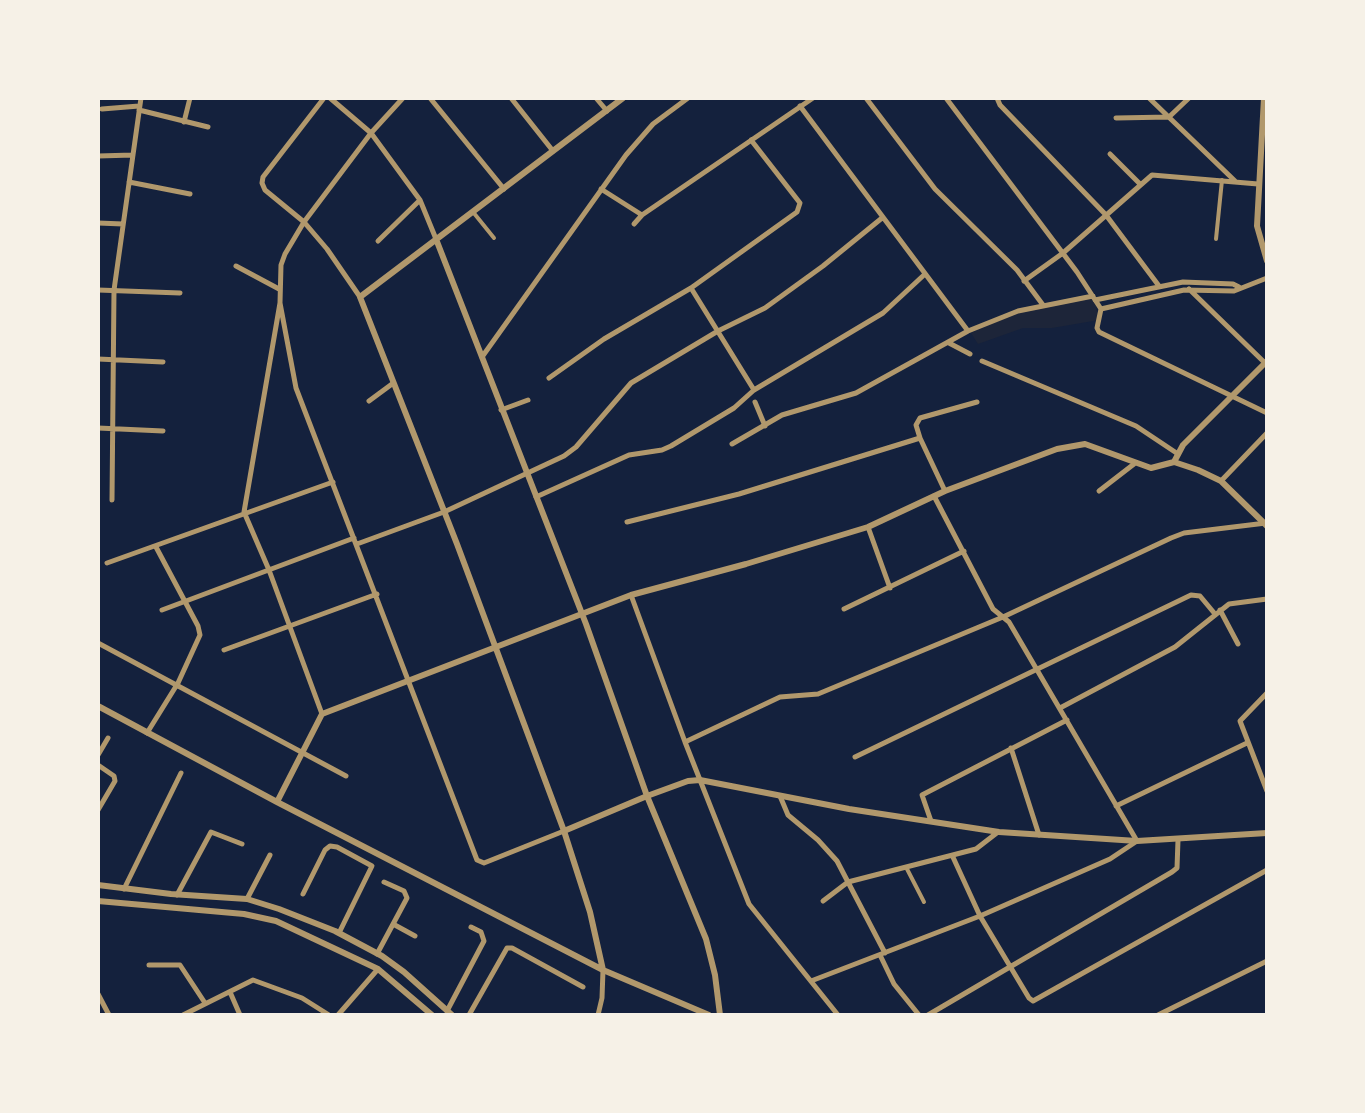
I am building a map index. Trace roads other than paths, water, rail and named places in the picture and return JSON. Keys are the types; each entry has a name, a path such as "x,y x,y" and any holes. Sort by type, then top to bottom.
{"street":[{"path":"112,500 114,290 141,98"},
{"path":"184,122 190,98"},
{"path":"324,98 263,177 262,183 265,190 304,222 360,297 564,831 590,912 603,970 598,1015"},
{"path":"330,98 371,133 420,200 582,615 647,796 706,939 720,1015"},
{"path":"403,98 371,133 304,222 281,265 280,303 296,388 480,863 647,796 688,781 700,780 999,832 1137,841 1267,833"},
{"path":"430,98 504,189"},
{"path":"511,98 553,151"},
{"path":"596,98 607,111"},
{"path":"360,297 623,98"},
{"path":"482,357 601,189 653,124 688,98"},
{"path":"634,224 642,215 813,98"},
{"path":"866,98 935,189 1017,270 1043,305"},
{"path":"946,98 1094,298 1101,309 1099,332 1267,413"},
{"path":"997,98 1000,105 1106,215 1159,286"},
{"path":"1149,98 1236,182"},
{"path":"1116,118 1169,117 1189,98"},
{"path":"1264,98 1258,234 1267,261"},
{"path":"800,106 968,331"},
{"path":"102,109 139,108 208,127"},
{"path":"549,378 604,339 691,288 797,212 800,203 751,140"},
{"path":"1110,154 1140,184"},
{"path":"98,156 133,155"},
{"path":"1024,281 1063,253 1152,175 1258,184"},
{"path":"1216,239 1222,180"},
{"path":"129,182 190,194"},
{"path":"601,189 642,215"},
{"path":"378,241 420,200"},
{"path":"473,212 494,238"},
{"path":"162,610 269,570 444,512 576,447 631,383 718,331 765,308 882,218"},
{"path":"98,223 123,224"},
{"path":"236,266 279,289"},
{"path":"535,498 629,455 671,446 734,408 754,390 883,313 925,274"},
{"path":"1101,309 1189,290 1234,291 1267,278"},
{"path":"1174,462 1183,445 1266,362 1189,290 1188,281"},
{"path":"732,444 789,413 856,393 968,331 1018,311 1188,281 1239,287"},
{"path":"691,288 754,390"},
{"path":"98,290 180,293"},
{"path":"280,303 244,512 269,570 322,714"},
{"path":"948,343 970,354"},
{"path":"98,359 163,362"},
{"path":"982,361 1136,426 1178,454"},
{"path":"369,401 392,384"},
{"path":"501,410 528,400"},
{"path":"755,402 765,426"},
{"path":"945,491 916,425 920,418 977,402"},
{"path":"98,428 163,431"},
{"path":"1221,481 1267,433"},
{"path":"627,522 739,494 920,438"},
{"path":"277,802 322,714 631,595 868,527 992,472 1073,445 1085,444 1151,468 1174,462 1221,481 1266,524"},
{"path":"1099,491 1134,464"},
{"path":"107,563 333,482"},
{"path":"934,496 993,609 1009,622 1137,841"},
{"path":"685,742 780,697 818,694 1003,617 1184,533 1266,524"},
{"path":"868,527 890,588"},
{"path":"147,733 178,683 200,635 156,547"},
{"path":"844,609 964,551"},
{"path":"224,650 377,594"},
{"path":"631,595 749,904 838,1015"},
{"path":"855,757 1037,672 1191,595 1200,596 1218,612 1238,644"},
{"path":"1060,708 1175,647 1229,604 1267,599"},
{"path":"98,643 178,683 346,776"},
{"path":"1267,693 1240,721 1247,743 1265,778 1267,791"},
{"path":"98,706 603,970 709,1015"},
{"path":"931,821 922,795 1067,720"},
{"path":"98,755 108,738"},
{"path":"1116,806 1247,743"},
{"path":"1011,748 1039,835"},
{"path":"98,765 114,776 115,781 98,810"},
{"path":"124,889 181,773"},
{"path":"780,796 788,815 837,861 894,984 919,1015"},
{"path":"177,895 211,832 242,844"},
{"path":"823,901 848,882 976,849 999,832"},
{"path":"928,1015 1172,872 1177,868 1178,840"},
{"path":"811,981 980,916 1110,859 1137,841"},
{"path":"303,894 330,846 372,866 339,933"},
{"path":"247,899 270,855"},
{"path":"952,855 980,916 1009,966 1029,998 1039,1000 1267,870"},
{"path":"906,867 924,902"},
{"path":"377,954 406,894 384,882"},
{"path":"98,885 177,895 247,899 279,909 339,933 377,954 404,972 450,1013 484,941 484,936 471,927"},
{"path":"98,901 244,914 276,921 378,969 432,1015"},
{"path":"276,921 279,909"},
{"path":"393,924 415,936"},
{"path":"469,1015 507,948 583,987"},
{"path":"1158,1015 1267,961"},
{"path":"149,965 180,965 205,1003"},
{"path":"338,1015 378,969"},
{"path":"183,1015 253,980 302,998 329,1015"},
{"path":"230,992 240,1015"},
{"path":"98,994 109,1015"}]}
